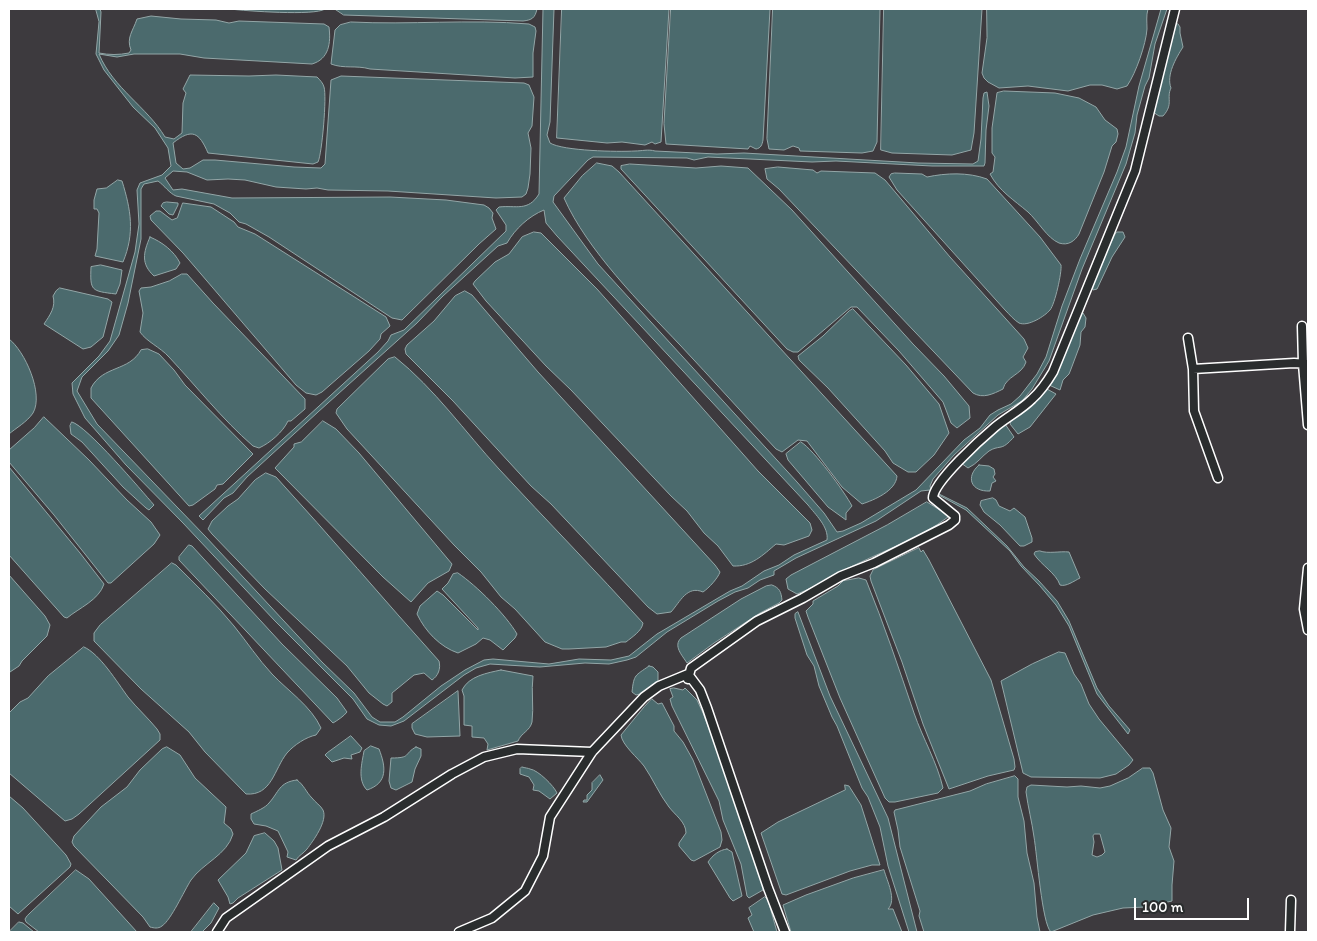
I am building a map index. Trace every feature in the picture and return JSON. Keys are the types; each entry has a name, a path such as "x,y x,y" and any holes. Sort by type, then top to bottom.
{"street":[{"path":"688,677 691,668 698,661 757,621 841,576 874,563 949,525 955,520 955,516 932,498 934,491 971,448 996,426 1032,400 1053,372 1135,171 1175,9"},
{"path":"1302,326 1308,425"},
{"path":"1188,338 1193,368 1194,411 1218,478"},
{"path":"1193,368 1305,364"},
{"path":"1308,568 1304,609 1308,630"},
{"path":"460,932 492,918 525,890 544,856 550,817 592,752 644,698 659,686 688,677"},
{"path":"688,677 700,690 707,708 768,888 785,932"},
{"path":"217,932 226,918 328,846 384,817 452,774 484,757 516,749 592,752"},
{"path":"1290,932 1291,900"}],"water":[{"path":"96,9 100,9 101,12 99,53 106,54 129,53 131,50 129,42 137,19 151,16 216,20 229,23 239,21 324,24 329,27 330,39 328,50 318,62 312,64 204,58 180,54 134,54 117,57 99,54 113,77 158,126 165,137 174,139 182,133 183,103 186,93 183,89 190,75 317,77 322,83 325,92 324,113 318,162 313,164 208,153 201,140 194,134 190,134 173,143 176,163 183,169 190,168 203,160 321,168 325,164 331,80 341,76 524,83 529,85 534,97 532,126 528,133 531,148 530,174 526,194 522,197 496,198 388,191 276,187 245,180 207,180 187,172 173,171 165,178 173,190 182,189 232,198 390,197 446,200 484,205 489,208 493,213 492,218 496,229 402,320 392,318 269,237 239,222 230,213 214,204 176,196 158,181 144,184 141,189 141,239 128,303 119,335 108,351 82,377 77,391 97,424 205,536 322,662 354,693 372,717 380,722 395,722 441,686 484,660 493,659 549,664 579,659 611,660 629,656 657,634 730,591 742,586 764,571 827,540 824,526 808,505 557,236 546,223 544,210 523,224 507,243 498,246 443,296 417,323 247,477 233,493 224,498 203,520 199,516 378,352 391,335 404,330 506,231 506,225 496,210 499,207 521,207 535,200 539,194 543,9 554,9 550,122 547,135 550,143 566,148 604,151 647,150 717,154 744,153 918,163 973,164 978,161 983,98 984,93 987,92 989,106 984,166 932,166 708,157 694,160 687,158 593,157 554,196 553,202 598,264 797,482 824,513 837,532 861,523 916,490 964,440 980,428 990,415 1011,404 1020,396 1037,374 1046,357 1062,306 1126,147 1139,86 1161,9 1167,9 1155,44 1149,78 1137,115 1135,133 1126,164 1082,269 1049,361 1032,389 1022,401 998,415 954,455 933,479 930,486 931,490 967,508 1007,546 1024,567 1057,601 1069,621 1097,688 1109,706 1130,730 1128,734 1097,694 1069,626 1056,605 1010,551 966,510 930,490 921,491 876,521 796,558 774,571 774,575 718,601 667,632 636,657 609,664 585,663 540,667 490,664 476,668 464,675 404,721 391,726 379,725 367,719 353,699 275,621 126,465 85,418 73,394 72,383 99,356 110,341 135,252 139,224 137,190 140,183 162,175 171,166 168,148 155,128 133,107 104,70 96,54 99,22"},
{"path":"230,9 325,9 295,13"},
{"path":"335,9 537,9 533,18 523,21 344,15"},
{"path":"562,9 669,9 661,142 655,144 652,142 645,145 557,138"},
{"path":"671,9 770,9 763,140 759,148 756,149 750,146 748,149 666,144 664,124"},
{"path":"773,9 880,9 877,142 873,151 862,153 800,151 799,148 793,146 784,150 769,149 767,139"},
{"path":"884,9 982,9 974,133 971,150 952,155 892,153 881,150"},
{"path":"987,9 1148,9 1143,50 1127,86 1117,89 1102,85 1090,85 1068,91 1028,86 999,88 988,82 982,73 987,38"},
{"path":"351,22 529,24 535,27 536,31 533,53 533,77 515,78 370,69 331,64 335,30 340,25"},
{"path":"1178,24 1183,47 1171,72 1168,108 1163,116 1159,116 1153,112 1174,26"},
{"path":"1004,91 1055,93 1079,98 1096,107 1105,120 1117,129 1116,142 1112,146 1104,172 1079,234 1071,242 1059,243 1050,237 1028,212 1002,190 990,174 993,172 995,157 992,153 992,128 997,93"},
{"path":"597,163 612,166 619,172 897,476 896,481 889,490 862,504 842,487 807,441 798,440 782,452 776,449 632,294 586,237 564,198 582,176"},
{"path":"630,164 696,168 721,166 748,168 792,210 944,376 969,406 970,418 957,428 951,423 943,402 899,351 857,307 851,307 798,352 787,349 621,169 621,166"},
{"path":"778,167 813,170 817,173 821,171 875,173 885,180 950,257 1024,339 1028,348 1023,357 1026,362 1021,370 1007,381 1003,389 999,391 984,396 973,393 779,189 767,179 765,169"},
{"path":"895,173 922,174 927,177 965,174 987,179 1040,237 1061,265 1058,288 1050,310 1040,318 1027,324 1019,323 1015,320 897,190 889,177"},
{"path":"118,180 122,181 128,202 130,222 129,241 123,262 95,256 99,213 97,209 94,209 97,189 106,188"},
{"path":"167,202 178,203 173,215 169,214 161,206"},
{"path":"183,203 211,207 234,222 238,227 255,234 386,317 390,326 381,334 380,339 369,351 322,392 316,395 306,393 296,385 183,253 151,220 150,216 156,211 160,211 172,220 177,218"},
{"path":"534,232 541,233 597,289 758,471 810,523 812,530 809,536 784,545 776,544 751,562 745,565 733,566 687,511 546,366 486,301 473,284 475,281 495,262 509,254 522,237"},
{"path":"1117,232 1123,232 1125,237 1112,257 1097,289 1093,290 1092,283"},
{"path":"150,237 171,251 180,263 176,269 154,276 150,272 144,258"},
{"path":"101,265 122,270 116,294 101,292 92,285 91,267"},
{"path":"182,274 187,274 305,399 305,409 291,421 288,421 276,437 259,448 253,446 242,436 169,357 140,332 143,313 139,291 141,288 169,281"},
{"path":"60,288 108,299 112,302 103,337 91,347 83,349 44,324 53,307 53,296"},
{"path":"465,291 472,295 538,372 715,565 720,572 703,592 697,590 688,593 671,612 657,614 648,607 406,354 405,349 407,345 434,321 455,296"},
{"path":"853,309 906,365 939,404 949,433 934,455 916,472 908,472 893,463 885,451 828,388 799,360 798,356"},
{"path":"1079,313 1083,313 1086,318 1085,327 1081,332 1080,345 1071,369 1063,380 1060,390 1049,385 1062,362"},
{"path":"9,339 27,363 34,384 36,405 31,416 9,434"},
{"path":"148,349 159,354 185,385 253,454 223,484 217,485 215,489 193,505 189,506 91,398 91,388 102,375 130,362 141,350"},
{"path":"395,357 410,369 437,397 499,469 643,623 641,629 634,636 626,642 606,647 562,649 545,642 515,609 501,597 481,572 347,429 336,413 337,409 388,359"},
{"path":"1047,389 1056,394 1030,427 1018,434 1010,424 1011,420 1029,407"},
{"path":"44,417 151,522 160,535 154,544 111,583 108,583 9,462 9,450"},
{"path":"323,421 336,429 359,453 452,564 449,571 428,583 411,602 383,577 275,468 294,447 294,444 301,442"},
{"path":"72,422 101,446 138,486 154,505 149,510 123,487 82,442 71,434 70,426"},
{"path":"1005,424 1014,437 1008,443 989,451 968,468 961,463 1000,428"},
{"path":"801,442 807,446 828,471 852,506 846,513 846,520 828,507 788,460 786,454"},
{"path":"979,465 989,466 994,469 995,474 993,477 996,481 992,483 990,491 978,489 972,483 972,474"},
{"path":"9,467 104,584 98,595 67,618 64,617 9,555"},
{"path":"266,473 276,477 439,661 439,669 432,680 424,673 414,675 392,693 392,702 387,706 383,704 369,693 347,666 265,589 212,534 208,529 212,521 238,499 255,480"},
{"path":"993,498 999,506 1010,511 1014,508 1025,517 1032,542 1020,546 1000,525 984,512 980,505 981,501"},
{"path":"927,502 948,517 916,537 805,591 797,594 788,589 786,579 791,575"},
{"path":"189,545 192,546 282,644 337,698 347,712 344,715 333,723 179,560 179,557"},
{"path":"919,548 921,552 923,550 929,560 991,680 1015,767 1014,770 988,776 949,789 923,724 870,576 873,570"},
{"path":"1040,551 1069,552 1080,578 1060,585 1034,554"},
{"path":"172,563 220,610 267,668 299,699 317,720 321,728 316,735 304,739 287,753 262,791 246,794 205,752 189,732 141,689 94,641 94,633 100,625"},
{"path":"458,573 491,601 517,634 503,650 490,640 483,638 476,644 458,653 439,643 420,620 417,614 420,606 437,591 478,630 442,589 453,574"},
{"path":"9,575 45,616 50,625 47,636 19,666 10,672"},
{"path":"859,578 866,580 918,723 937,769 943,788 938,793 895,802 889,802 885,798 840,698 808,617 806,611 813,604 813,601 843,581"},
{"path":"772,585 777,587 781,593 782,600 779,603 714,643 687,663 678,647 681,638 741,599 766,586"},
{"path":"798,612 830,696 888,818 917,932 909,932 888,866 880,827 819,686 814,666 807,655 795,618 795,614"},
{"path":"84,647 102,662 128,697 157,729 160,734 160,740 79,814 65,821 9,773 9,713 20,702 28,698 48,676"},
{"path":"1059,652 1065,653 1089,704 1099,719 1133,760 1116,774 1100,778 1031,777 1023,773 1001,681"},
{"path":"649,666 658,672 658,682 636,695 632,692 635,678"},
{"path":"501,670 533,676 532,722 518,741 487,750 488,744 484,738 472,737 472,726 464,725 464,696 462,690 474,678"},
{"path":"685,688 697,700 727,776 764,887 763,890 749,898 741,864 723,820 719,801 672,706 670,699 673,697 670,689 683,690"},
{"path":"458,691 460,736 427,737 415,734 412,724"},
{"path":"652,699 658,704 662,703 674,726 674,731 693,760 721,832 722,840 720,847 694,861 679,846 686,833 684,825 665,802 644,766 622,739 621,735"},
{"path":"351,736 362,748 360,752 351,755 352,759 344,758 332,762 325,755 327,753"},
{"path":"371,746 379,749 384,774 379,783 367,790 362,781 361,766 364,751"},
{"path":"167,747 180,755 195,778 226,807 224,823 231,829 233,834 226,848 191,880 166,923 158,928 154,928 150,927 143,917 72,842 74,836 101,807 127,787 140,770 162,749"},
{"path":"416,747 421,749 421,756 412,782 396,790 391,788 389,781 391,758 405,756"},
{"path":"522,767 533,770 541,775 557,793 550,799 539,791 533,790 534,785 529,777 520,774"},
{"path":"1143,768 1150,768 1153,773 1163,810 1171,828 1169,847 1174,861 1172,901 1146,907 1123,908 1093,915 1051,932 1042,903 1026,792 1027,787 1031,785 1100,788 1128,778","holes":["1100,834 1105,852 1097,857 1092,855 1093,836"]},
{"path":"600,775 603,780 587,802 583,802 587,800 587,795 592,790 592,783"},
{"path":"1015,776 1018,779 1018,797 1024,821 1027,853 1034,883 1040,932 924,932 919,916 920,911 900,847 895,810 970,791 986,784"},
{"path":"297,780 322,808 324,815 322,825 316,836 296,860 287,857 288,852 278,831 254,824 251,814 267,805 283,785"},
{"path":"845,785 849,786 861,805 880,865 872,865 850,871 786,895 782,894 761,833 778,822 845,790"},
{"path":"9,796 23,808 66,855 71,864 18,914 9,906"},
{"path":"265,833 274,841 278,848 282,870 230,904 218,880 246,853 254,836"},
{"path":"727,849 732,852 742,896 733,901 708,862 716,853"},
{"path":"76,870 89,879 137,932 39,932 26,922 27,916"},
{"path":"884,870 892,901 888,909 893,909 902,932 791,932 783,905 853,878"},
{"path":"765,897 768,900 777,932 754,932 748,918 752,915 749,908"},
{"path":"214,903 219,908 211,923 202,932 191,932"},
{"path":"19,922 23,923 34,932 9,932"}]}
